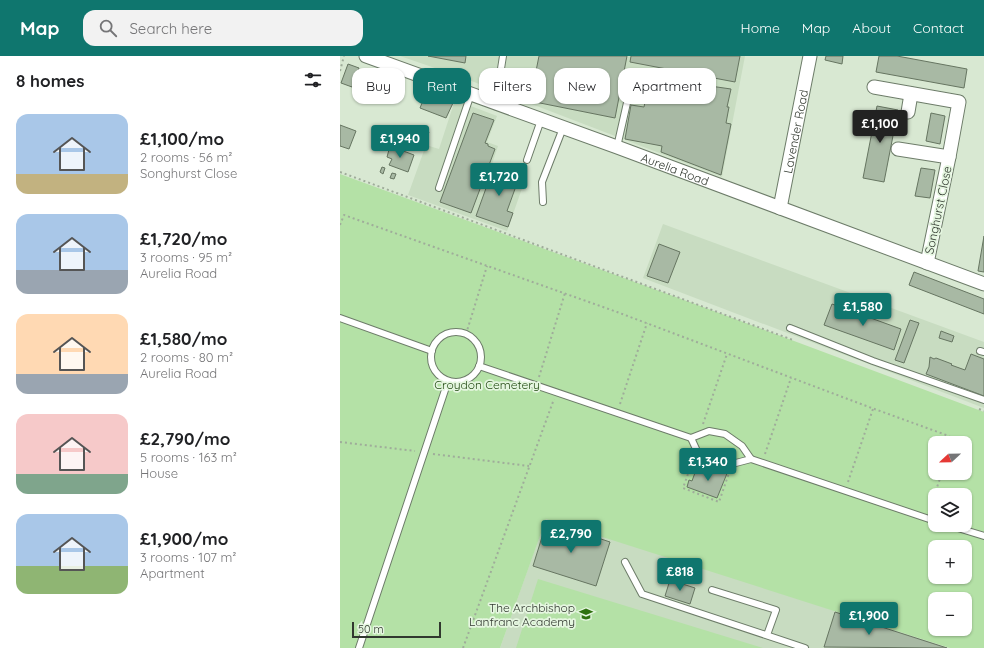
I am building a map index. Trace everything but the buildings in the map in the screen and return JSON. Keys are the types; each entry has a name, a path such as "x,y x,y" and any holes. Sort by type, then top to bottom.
{"street":[{"name":"Aurelia Road","path":"366,56 413,73"},
{"name":"Lavender Road","path":"780,208 810,56"},
{"name":"Songhurst Close","path":"874,87 959,102 927,263"},
{"name":"Aurelia Road","path":"471,94 984,284"},
{"path":"908,112 911,94"},
{"name":"Songhurst Close","path":"898,149 949,157"}],"lane":[{"path":"501,68 503,56"},
{"path":"439,188 468,104"},
{"path":"617,147 627,104"},
{"path":"526,160 541,120"},
{"path":"543,202 542,182 563,128"},
{"path":"340,318 432,351"},
{"path":"790,328 873,361 984,400"},
{"path":"456,332 466,334 476,343 480,350 480,366 476,373 463,382 456,383 448,381 441,378 432,366 432,351 438,340 448,334 456,332"},
{"path":"480,366 691,438 709,431 725,434 742,446 751,459"},
{"path":"358,648 448,381"},
{"path":"691,438 697,451 713,461 732,464 751,459 926,518"},
{"path":"971,532 984,536"},
{"path":"625,562 642,594 804,648"},
{"path":"712,590 776,610 767,636"}],"path":[{"path":"340,70 344,56"},
{"path":"340,172 797,341"},
{"path":"340,226 344,215 647,323 873,409 949,436"},
{"path":"466,334 487,266"},
{"path":"536,385 565,294"},
{"path":"617,413 647,323"},
{"path":"700,434 727,354"},
{"path":"762,463 791,378"},
{"path":"463,648 556,392"},
{"path":"976,408 984,411"},
{"path":"846,491 873,409"},
{"path":"340,442 529,466"},
{"path":"697,451 683,488 719,502 732,464"},
{"path":"926,518 940,480"}],"shaded area":[{"path":"400,56 745,56 722,177 531,104 546,104 546,68 479,68 479,84 471,81 471,68 435,68"},
{"path":"454,104 466,104 497,116 487,142 498,146 492,164 526,177 507,231 408,195 426,145 439,149"},
{"path":"663,224 984,342 984,408 643,278"},
{"path":"546,518 855,617 950,648 500,648"}],"green space":[{"name":"Croydon Cemetery","path":"340,174 984,412 984,648 950,648 546,519 500,648 340,648"},
{"name":"The Archbishop Lanfranc Academy","path":"538,579 763,648 516,648"}],"place":[{"name":"The Archbishop Lanfranc Academy","path":"586,614"}]}
